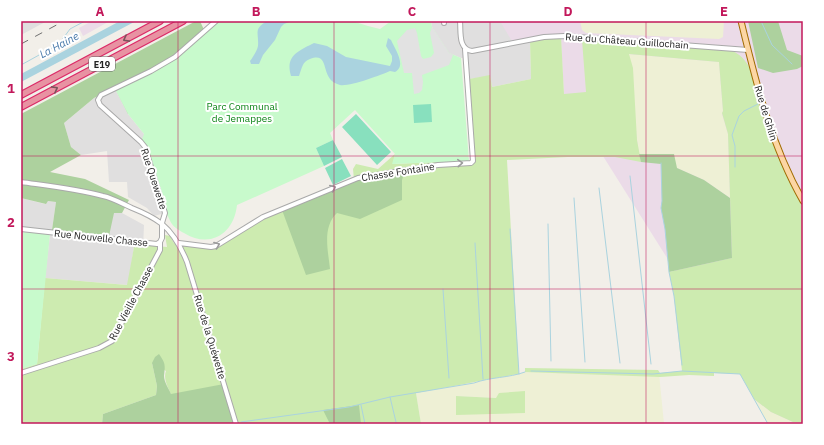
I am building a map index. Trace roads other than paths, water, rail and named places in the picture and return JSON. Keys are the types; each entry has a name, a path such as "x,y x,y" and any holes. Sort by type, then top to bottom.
{"highway":[{"name":"E19","path":"21,95 160,21"},
{"name":"E19","path":"21,107 183,21"}],"main road":[{"name":"Rue de Ghlin","path":"741,21 762,104 776,146 803,201"}],"street":[{"name":"Rue Quewette","path":"162,223 165,213 145,147 100,105 98,100 101,95 151,71 175,57 216,21"},
{"path":"460,21 462,42 465,49"},
{"name":"Rue du Château Guillochain","path":"465,49 472,51 544,38 564,36 748,50"},
{"name":"Chasse Fontaine","path":"179,243 205,247 216,246 263,217 358,178 438,165 471,163 473,160 465,49"},
{"path":"21,182 59,187 105,196 140,211 162,223"},
{"name":"Rue de la Quéwette","path":"162,223 179,243 182,250 236,424"},
{"name":"Rue Nouvelle Chasse","path":"21,229 157,244 162,238 162,223"},
{"name":"Rue Vieille Chasse","path":"21,373 100,348 112,341 160,250 160,242"}],"water":[{"path":"120,21 136,21 21,82 21,74"},
{"path":"267,21 292,21 281,27 275,40 263,55 259,64 251,64 250,61 258,46 258,29"},
{"path":"388,38 391,40 399,57 400,66 395,72 390,71 357,83 340,85 333,82 329,78 323,62 321,59 317,58 310,59 305,62 299,76 291,76 291,59 298,52 314,43 327,46 346,57 390,66 392,56 386,46"}],"waterway":[{"name":"La Haine","path":"21,65 59,44 70,29 85,21"},
{"path":"761,21 772,45 792,64"},
{"path":"735,167 735,146 732,135 739,116 744,111 758,104"},
{"path":"661,163 661,208 665,229 669,272 674,296 682,365"},
{"path":"630,176 651,364"},
{"path":"599,188 620,363"},
{"path":"574,198 585,362"},
{"path":"548,224 551,361"},
{"path":"510,229 519,374"},
{"path":"475,243 483,379"},
{"path":"443,289 449,378"},
{"path":"531,371 653,374 682,371 740,374 768,424"},
{"path":"241,422 349,407 390,397 474,383 525,372"},
{"path":"390,397 396,422"},
{"path":"361,405 365,424"}],"railway":[{"path":"21,44 64,21"}],"park label":[{"name":"Parc Communal de Jemappes","path":"242,112"}]}
